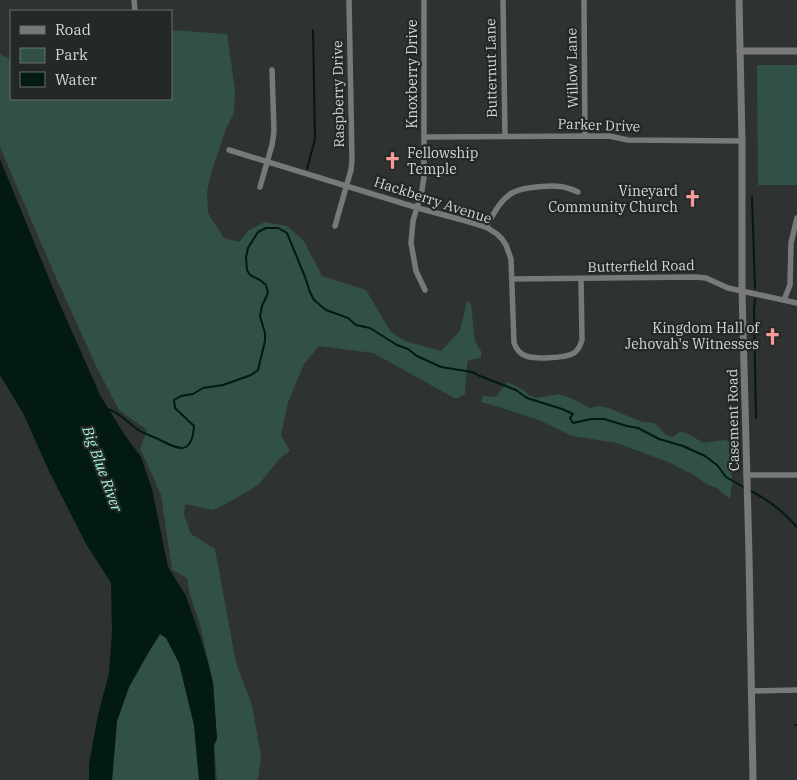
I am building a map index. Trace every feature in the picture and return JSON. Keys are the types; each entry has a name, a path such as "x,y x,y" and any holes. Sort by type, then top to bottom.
{"street":[{"name":"Raspberry Drive","path":"335,226 347,186 352,160 349,0"},
{"name":"Knoxberry Drive","path":"424,0 424,177 418,208 413,220 412,243 416,271 425,290"},
{"name":"Butternut Lane","path":"503,0 504,136"},
{"name":"Willow Lane","path":"584,0 585,136"},
{"name":"Casement Road","path":"739,0 742,140 742,291 753,780"},
{"path":"740,51 797,51"},
{"path":"260,187 274,131 272,70"},
{"name":"Parker Drive","path":"425,138 609,136 628,140 742,140"},
{"name":"Hackberry Avenue","path":"229,150 486,227 502,238 511,259 514,343 520,352 530,358 568,356 579,349 582,340 581,279"},
{"path":"486,227 506,198 520,189 565,187 578,192"},
{"path":"784,300 790,285 791,243 797,218"},
{"name":"Butterfield Road","path":"512,279 695,277 706,278 728,288 797,303"},
{"path":"747,479 797,475"},
{"path":"751,691 797,690"}],"green space":[{"path":"172,30 227,34 235,90 234,113 226,129 211,173 207,192 208,213 224,238 239,242 249,230 265,222 287,226 304,241 322,276 366,290 391,332 405,341 441,351 460,331 467,301 471,304 475,342 481,351 481,357 468,360 465,394 456,399 373,353 319,346 304,364 288,402 281,435 290,451 281,457 259,484 235,499 213,510 185,504 184,515 191,534 215,549 236,663 252,705 261,757 258,780 217,780 214,745 217,738 213,683 200,624 190,595 187,578 172,570 161,495 140,449 147,430 119,410 97,368 0,147 0,54 10,59 10,100 172,100"},
{"path":"757,65 797,65 797,185 758,185"},
{"path":"507,382 536,398 559,394 590,408 599,406 609,408 642,422 654,423 665,434 672,437 681,431 703,443 724,440 730,442 732,484 730,499 717,488 708,485 694,475 668,462 617,443 572,436 539,420 481,402 483,396 496,397"},
{"path":"160,634 166,638 179,663 194,725 199,780 112,780 117,721 129,687"}],"water":[{"name":"Big Blue River","path":"0,159 55,293 100,395 141,457 152,489 168,567 186,596 200,636 213,683 217,739 214,745 215,780 199,780 194,725 179,663 166,638 160,634 129,687 117,721 112,780 89,780 89,764 98,715 109,673 112,631 111,583 86,544 49,471 24,415 0,375"}],"waterway":[{"path":"307,169 315,139 313,30"},
{"path":"752,197 755,288"},
{"path":"107,409 124,418 144,433 172,446 178,448 187,446 193,436 194,426 175,408 174,400 181,396 193,394 203,388 223,385 251,375 258,370 265,341 265,333 260,316 268,293 266,285 250,275 247,270 246,257 248,248 258,232 266,228 278,228 287,233 314,300 326,310 348,318 356,325 370,328 417,356 441,367 472,372 516,390 527,398 573,414 570,418 573,423 591,419 604,419 638,428 659,439 683,446 705,456 717,465 726,477 745,488"},
{"path":"755,299 756,418"},
{"path":"749,490 775,506 797,527"}],"place":[{"name":"Fellowship Temple","path":"393,161"},
{"name":"Vineyard Community Church","path":"692,199"},
{"name":"Kingdom Hall of Jehovah's Witnesses","path":"773,336"}]}
